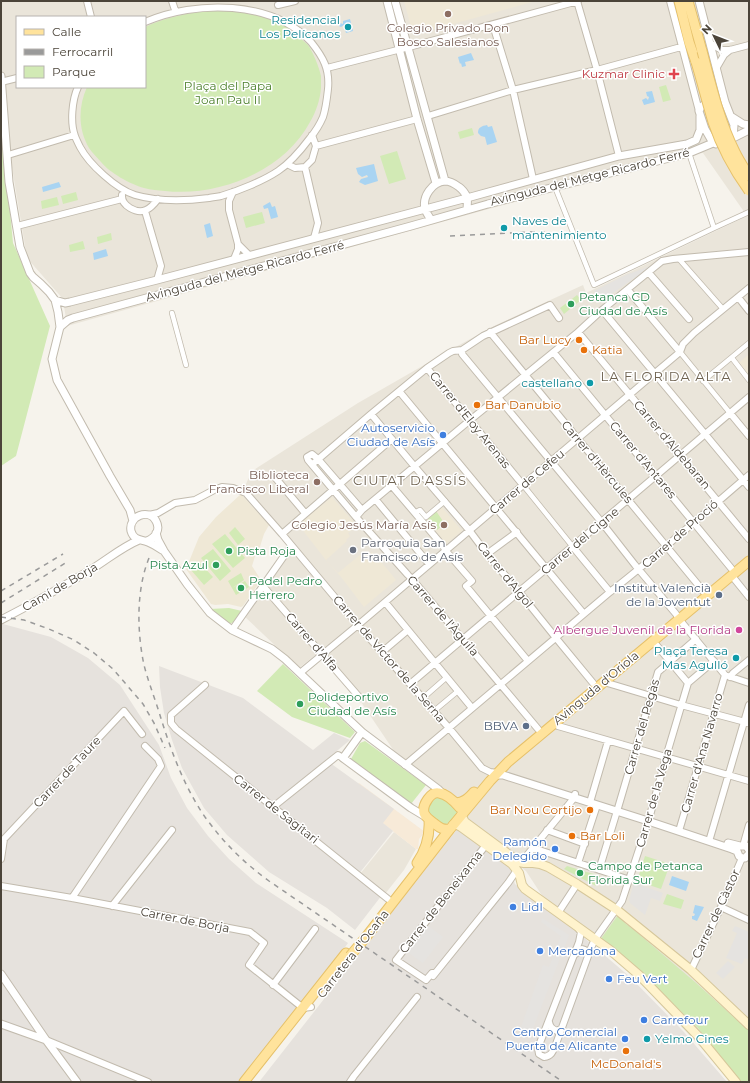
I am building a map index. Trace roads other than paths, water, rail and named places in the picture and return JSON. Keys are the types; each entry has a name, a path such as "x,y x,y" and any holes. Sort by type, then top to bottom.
{"main road":[{"path":"679,1 689,42 713,122 728,156 749,191"},
{"path":"688,1 726,130 735,151 749,176"},
{"name":"Avinguda d'Oriola","path":"451,827 498,772 507,755 593,682 678,617 732,572 749,553"},
{"name":"Avinguda d'Oriola","path":"456,804 467,800 555,722 653,641 704,592 749,561"},
{"path":"736,1082 699,1037 639,975 610,950 525,889 522,885 520,865 465,822 461,815 461,809 456,804 444,794 439,793 435,793 428,800 423,811 428,819 441,828 445,830 457,825 512,864 520,865 532,862 544,866 577,884 617,910 690,970 749,1025"},
{"name":"Carretera d'Ocaña","path":"364,935 388,899 423,855 430,829 428,819"},
{"name":"Carretera d'Ocaña","path":"251,1082 307,1007 451,827"},
{"name":"Carretera d'Ocaña","path":"244,1082 307,1007"}],"street":[{"path":"87,1 91,16"},
{"path":"172,1 175,10"},
{"path":"277,14 276,3 295,1"},
{"path":"387,1 417,119 436,183"},
{"path":"396,1 445,181"},
{"path":"327,68 578,1 619,156"},
{"path":"670,1 699,113 705,129 713,143 718,145 727,144 733,138 749,130"},
{"path":"699,1 725,102 734,125 733,138"},
{"path":"78,88 71,120 74,135 84,153 98,170 123,190 135,195 158,200 194,200 220,197 245,188 277,172 287,164 305,145 323,118 328,83 327,68 319,51 307,37 295,25 277,14 237,4 205,4 175,10 146,22"},
{"path":"493,24 513,90 533,179"},
{"path":"711,44 722,50 730,50 749,44"},
{"path":"428,116 513,90 597,70 681,47"},
{"path":"717,67 724,55 730,50"},
{"path":"1,76 9,182 20,247 30,273 55,300 58,312 60,327 52,360 57,380 130,510 133,521"},
{"path":"1,82 16,78"},
{"path":"699,113 701,107 709,100 717,98 725,102"},
{"name":"Avinguda del Metge Ricardo Ferré","path":"55,300 65,303 467,198 619,156 686,144 696,140 700,130 699,113"},
{"path":"732,117 743,124 749,125"},
{"path":"316,146 417,119"},
{"path":"8,155 74,135"},
{"path":"287,164 295,168 305,167 312,160 316,146 312,135"},
{"name":"Avinguda del Metge Ricardo Ferré","path":"60,327 68,320 73,318 467,210 689,153 713,143"},
{"path":"689,153 714,228"},
{"path":"305,167 318,223 314,238"},
{"path":"432,220 424,208 425,197 436,183 445,181 454,183 463,190 467,198 467,210"},
{"path":"555,187 594,285 749,212"},
{"path":"123,190 122,199 126,205 133,210 145,211 153,206 158,200"},
{"path":"229,210 229,201 233,192"},
{"path":"220,197 229,210 238,244 238,249 234,259"},
{"path":"17,226 122,199"},
{"path":"145,211 162,266 157,280"},
{"path":"238,244 249,255"},
{"path":"356,517 362,510 554,353 602,310 662,261 749,252"},
{"path":"679,259 723,309"},
{"path":"649,273 689,319"},
{"name":"Carrer de Cefeu","path":"300,673 680,352 683,344 694,333 749,288"},
{"path":"628,290 749,436"},
{"path":"738,298 749,311"},
{"path":"362,510 318,459 427,368 449,353 462,350 490,332 550,305 559,318"},
{"path":"602,310 749,487"},
{"path":"172,313 186,365"},
{"name":"Carrer d'Hèrcules","path":"490,332 704,592"},
{"name":"Carrer d'Aldebaran","path":"578,332 749,539"},
{"path":"703,381 749,343"},
{"path":"462,350 462,354 714,661 727,676 749,683"},
{"name":"Carrer d'Antares","path":"554,353 694,522 749,597"},
{"path":"732,358 749,380"},
{"name":"Carrer d'Eloy Arenas","path":"427,368 573,547"},
{"path":"399,391 584,614"},
{"name":"Carrer del Cigne","path":"410,684 749,398"},
{"name":"Carrer d'Algol","path":"371,414 470,530 487,554 593,682"},
{"path":"282,534 392,439"},
{"name":"Carrer de l'Àguila","path":"318,459 312,454 307,457 356,517 412,579 538,729"},
{"path":"273,475 305,513"},
{"name":"Carrer de Proció","path":"405,764 639,569 749,475"},
{"path":"392,486 416,512 472,581 466,586 528,661"},
{"name":"Carrer de Víctor de la Serna","path":"166,509 180,502 195,500 222,487 241,490 249,496 282,534 290,546 449,728 482,768 498,772"},
{"path":"376,500 429,564"},
{"path":"416,512 420,510 426,517 445,501"},
{"path":"125,502 129,506 154,519 157,525"},
{"path":"164,551 136,538 131,531 131,528 133,521 138,516 158,513 166,509"},
{"path":"166,509 161,515 157,525 156,533 158,540 164,551 198,599 210,612 232,630 272,649 285,659 362,732 444,794"},
{"name":"Camí de Borja","path":"117,552 127,540 131,531"},
{"path":"487,554 517,532"},
{"path":"143,540 154,537 156,533"},
{"name":"Camí de Borja","path":"1,620 49,595 103,562 129,544 143,540"},
{"path":"232,630 290,546"},
{"path":"573,547 610,592"},
{"name":"Carrer d'Alfa","path":"263,586 360,698"},
{"path":"385,602 472,708"},
{"path":"382,652 408,630"},
{"name":"Carrer del Pegàs","path":"599,870 658,672 696,639"},
{"path":"653,641 688,683 714,661"},
{"path":"727,676 749,660"},
{"name":"Carrer d'Ana Navarro","path":"680,829 713,713 727,676"},
{"path":"422,698 447,677"},
{"path":"604,682 747,723"},
{"name":"Carrer de la Vega","path":"549,1022 538,1048 539,1054 544,1057 548,1057 551,1054 595,939 622,901 649,820 688,683"},
{"name":"Carrer de Sagitari","path":"205,685 171,715 171,723 176,729 388,899"},
{"path":"434,711 458,691"},
{"path":"710,838 729,775 747,723 749,705"},
{"name":"Carrer de Taure","path":"1,859 4,838 124,711 142,734"},
{"path":"555,722 558,726 749,781"},
{"path":"343,758 362,732"},
{"path":"591,799 608,741"},
{"path":"72,898 161,766 158,759 144,746"},
{"path":"273,808 338,755 428,819"},
{"path":"498,772 503,775 574,796 591,799 618,810 710,838 745,852"},
{"path":"498,772 574,796 597,805 618,810"},
{"path":"508,883 523,860 574,796"},
{"path":"578,863 597,805"},
{"name":"Carrer de Càstor","path":"690,970 721,907 745,852 749,825"},
{"path":"680,829 745,852"},
{"path":"112,906 172,830"},
{"path":"547,830 585,844"},
{"name":"Carrer de Beneixama","path":"486,845 396,960 426,980 432,973 434,974 508,883"},
{"path":"533,848 630,880"},
{"path":"508,883 516,878 522,885"},
{"path":"558,913 577,884"},
{"name":"Carrer de Borja","path":"1,886 250,932 264,943 248,965 291,999 307,1007"},
{"path":"721,907 749,920"},
{"path":"562,1028 557,1031 550,1027 549,1022 579,942 581,932 578,927"},
{"path":"273,985 315,929"},
{"path":"574,955 582,949 588,954"},
{"path":"1,974 77,1082"},
{"path":"350,1082 417,997"},
{"path":"1,1024 46,1040 148,1082"}],"water":[{"path":"350,19 353,31 346,33 344,25 341,27 339,24 343,24 343,21"},
{"path":"471,53 474,60 465,62 466,66 462,67 458,57"},
{"path":"652,91 655,102 644,105 642,100 646,98 648,100 649,97 647,96 646,92"},
{"path":"487,125 488,127 492,126 497,142 487,145 485,137 481,136 478,131 482,126"},
{"path":"374,164 378,181 365,185 359,182 361,179 368,177 367,175 362,177 358,174 356,168"},
{"path":"59,182 61,187 43,192 42,187"},
{"path":"270,202 272,207 275,206 278,217 271,219 268,208 264,209 263,206"},
{"path":"210,223 213,236 207,238 204,225"},
{"path":"106,249 108,256 94,260 93,253"},
{"path":"672,876 689,882 686,891 669,885"},
{"path":"695,905 704,907 697,921 692,919 692,916 695,914 693,913"}],"railway":[{"path":"450,236 546,232"},
{"path":"1,591 63,554"},
{"path":"149,558 142,584 139,611 140,639 144,665 178,766 197,805 212,826 234,852 269,881 563,1082"},
{"path":"1,603 67,562"},
{"path":"1,617 24,620 49,629 74,640 94,653 113,669 143,704 154,723 165,748"}],"place":[{"name":"Colegio Privado Don Bosco Salesianos","path":"448,14"},
{"name":"Residencial Los Pelícanos","path":"348,27"},
{"name":"Kuzmar Clinic","path":"674,74"},
{"name":"Naves de mantenimiento","path":"504,228"},
{"name":"Petanca CD Ciudad de Asís","path":"571,304"},
{"name":"Bar Lucy","path":"579,340"},
{"name":"Katia","path":"584,350"},
{"name":"castellano","path":"590,383"},
{"name":"Bar Danubio","path":"477,405"},
{"name":"Autoservicio Ciudad de Asís","path":"443,435"},
{"name":"Biblioteca Francisco Liberal","path":"317,482"},
{"name":"Colegio Jesús María Asís","path":"444,525"},
{"name":"Parroquia San Francisco de Asís","path":"353,550"},
{"name":"Pista Roja","path":"229,551"},
{"name":"Pista Azul","path":"216,565"},
{"name":"Padel Pedro Herrero","path":"241,588"},
{"name":"Institut Valencià de la Joventut","path":"719,595"},
{"name":"Albergue Juvenil de la Florida","path":"739,630"},
{"name":"Plaça Teresa Mas Agulló","path":"736,658"},
{"name":"Polideportivo Ciudad de Asís","path":"300,704"},
{"name":"BBVA","path":"526,726"},
{"name":"Bar Nou Cortijo","path":"590,810"},
{"name":"Bar Loli","path":"572,836"},
{"name":"Ramón Delegido","path":"555,849"},
{"name":"Campo de Petanca Florida Sur","path":"580,873"},
{"name":"Lidl","path":"513,907"},
{"name":"Mercadona","path":"540,951"},
{"name":"Feu Vert","path":"609,979"},
{"name":"Carrefour","path":"644,1020"},
{"name":"Centro Comercial Puerta de Alicante","path":"625,1039"},
{"name":"Yelmo Cines","path":"647,1039"},
{"name":"McDonald's","path":"626,1051"}],"district":[{"name":"LA FLORIDA ALTA","path":"666,376"},
{"name":"CIUTAT D'ASSÍS","path":"410,480"}],"park label":[{"name":"Plaça del Papa Joan Pau II","path":"228,93"}]}
